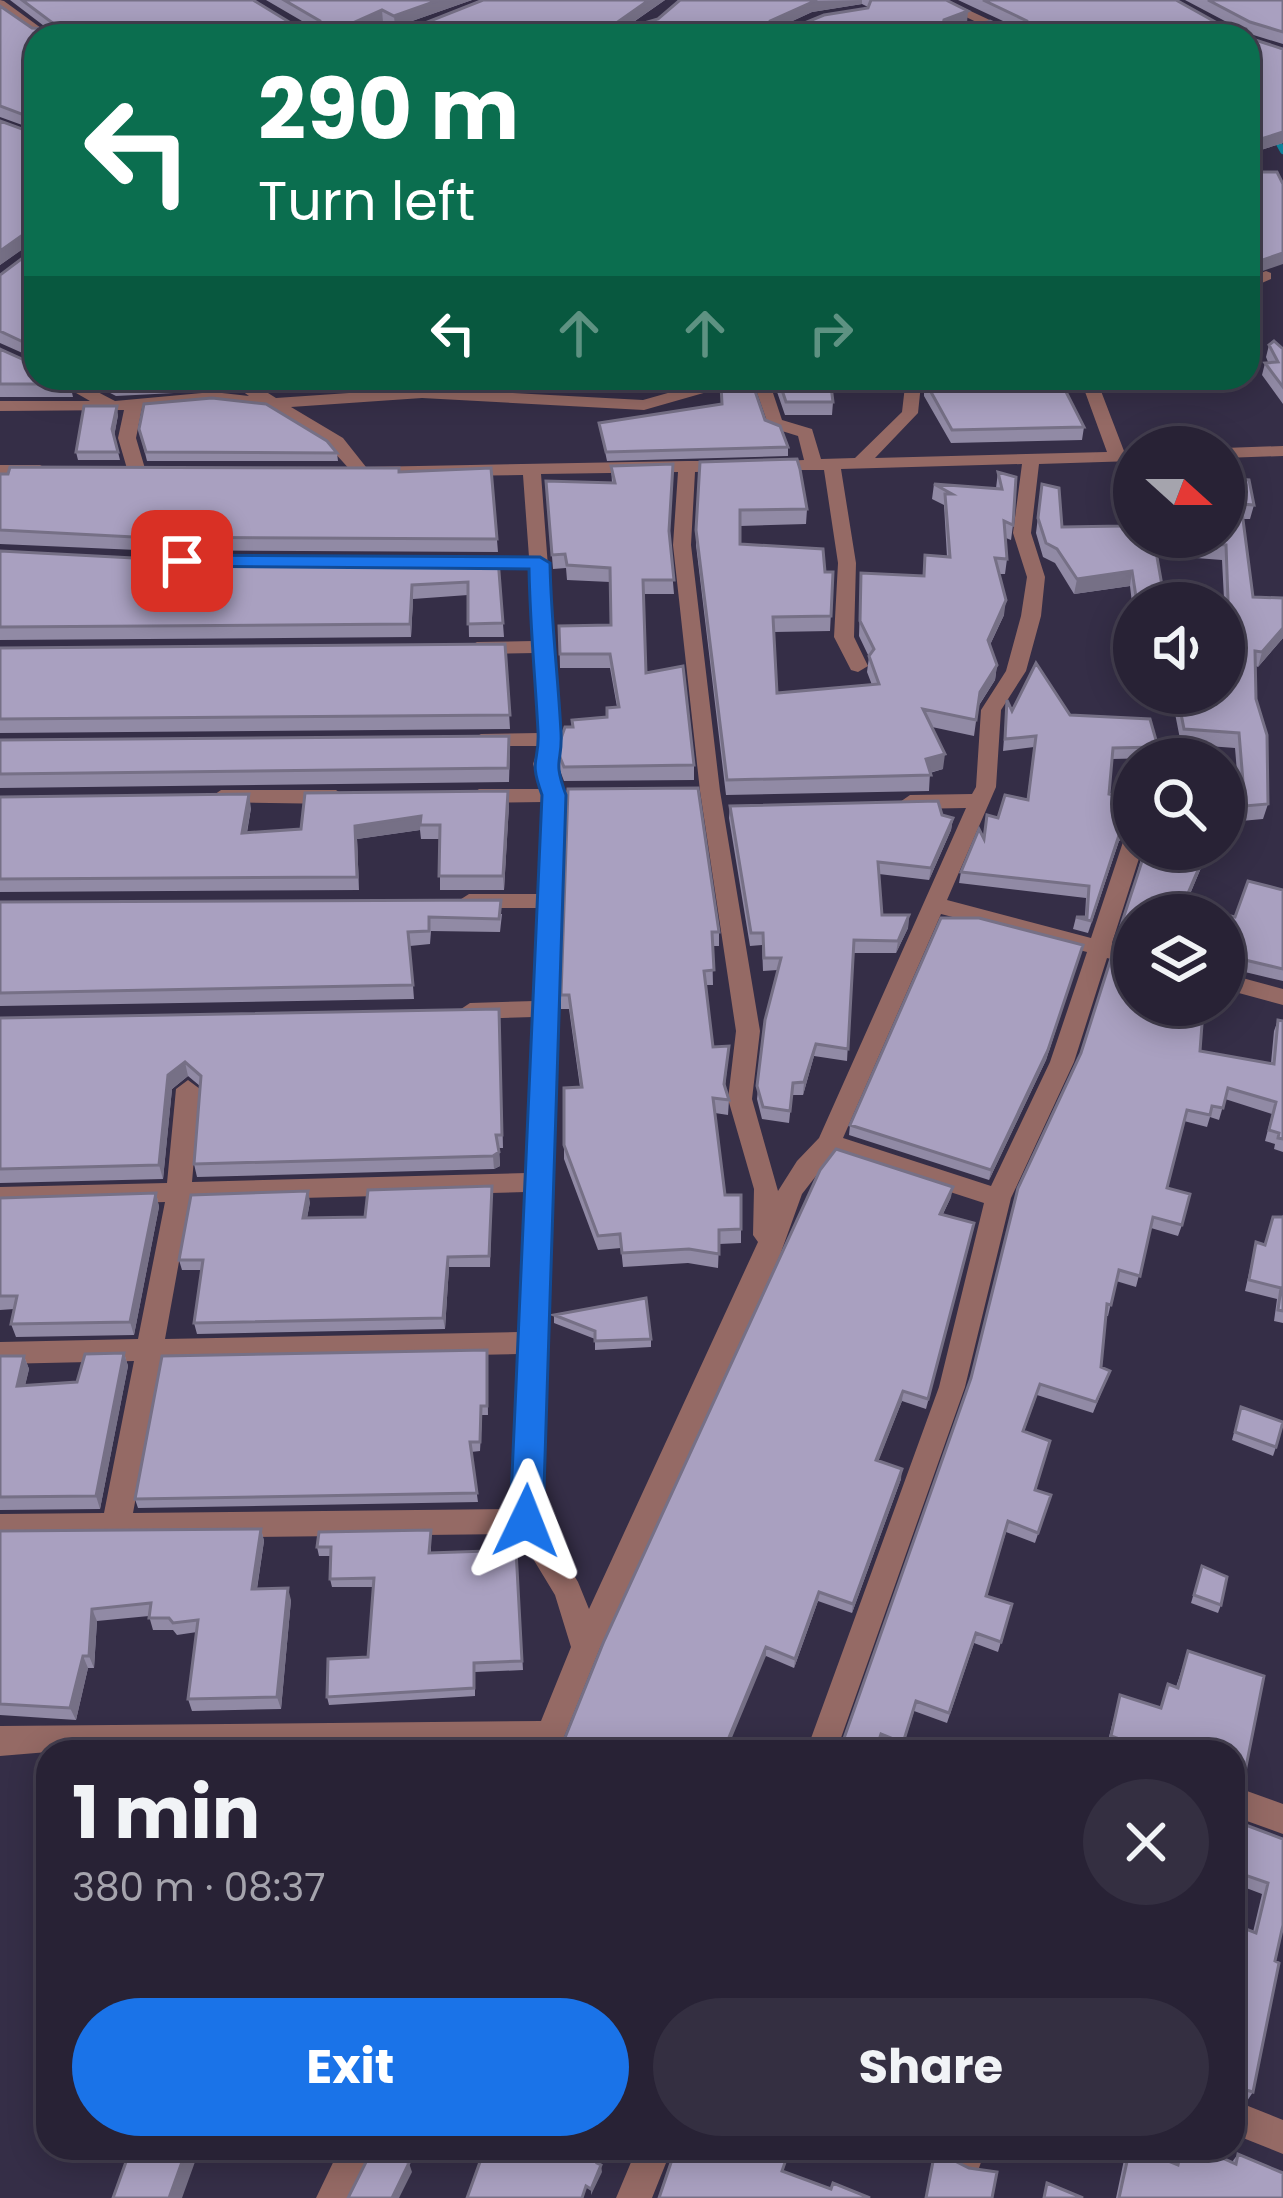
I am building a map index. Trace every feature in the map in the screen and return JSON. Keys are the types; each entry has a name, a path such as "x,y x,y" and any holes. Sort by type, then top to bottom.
{"street":[{"path":"936,0 990,24"},
{"path":"0,4 28,24"},
{"path":"1260,279 1266,276"},
{"path":"82,390 113,406"},
{"path":"251,390 337,442 361,472"},
{"path":"0,406 113,406 213,397 272,403 422,393 644,405 699,390"},
{"path":"764,390 775,423 806,433 823,465 847,563 844,637 858,666"},
{"path":"860,463 910,413 912,390"},
{"path":"1094,390 1113,430"},
{"path":"134,405 127,438 137,472"},
{"path":"1245,452 1283,451"},
{"path":"338,472 532,472 1113,457"},
{"path":"549,1740 586,1648 767,1255 787,1192 802,1166 829,1143 980,801 991,758 991,710 1016,670 1031,616 1036,578 1022,533 1031,460"},
{"path":"687,466 682,544 712,799 748,1031 740,1099 766,1189 767,1255"},
{"path":"0,470 68,471"},
{"path":"114,472 159,472"},
{"path":"532,472 550,739 543,764 565,795 543,1009 526,1521 568,1591 586,1648"},
{"path":"445,562 540,563"},
{"path":"447,648 541,647"},
{"path":"455,740 550,739"},
{"path":"462,796 565,795"},
{"path":"208,797 369,796"},
{"path":"891,803 980,801"},
{"path":"825,1740 952,1387 998,1198 1062,1062 1124,870"},
{"path":"455,901 551,901"},
{"path":"937,905 1113,951"},
{"path":"1245,987 1283,997"},
{"path":"450,1012 543,1009"},
{"path":"117,1522 179,1193 188,1090"},
{"path":"829,1143 998,1198"},
{"path":"0,1197 539,1183"},
{"path":"0,1353 531,1343"},
{"path":"0,1527 117,1522 526,1521"},
{"path":"0,1741 36,1741"},
{"path":"1245,1805 1283,1819"},
{"path":"1245,2122 1283,2137"},
{"path":"334,2198 352,2160"},
{"path":"634,2198 650,2160"}],"building":[{"path":"22,0 253,0 292,24 54,24"},
{"path":"284,0 439,0 394,16 382,10 350,24 320,24"},
{"path":"483,0 649,0 615,24 423,24"},
{"path":"680,0 817,0 770,21 641,24 658,19"},
{"path":"871,0 946,0 968,11 943,24 802,24 868,8"},
{"path":"983,0 1176,0 1219,24 1028,24"},
{"path":"1208,0 1283,0 1283,32 1250,22"},
{"path":"0,6 26,24 24,115 0,106"},
{"path":"1260,42 1283,49 1283,132 1260,139"},
{"path":"0,121 24,130 24,234 0,251"},
{"path":"1260,172 1277,172 1283,184 1283,253 1260,261"},
{"path":"24,257 24,342 0,331 0,275"},
{"path":"1274,341 1283,349 1283,387 1265,363 1278,362 1269,345"},
{"path":"0,349 24,360 24,384 0,384"},
{"path":"721,390 755,390 765,420 780,426 788,447 606,452 599,423 722,404"},
{"path":"782,390 832,390 833,402 786,402"},
{"path":"930,390 1065,390 1084,427 952,430"},
{"path":"212,398 266,404 327,441 337,453 146,452 139,429 144,404"},
{"path":"84,406 117,406 112,429 118,452 76,452"},
{"path":"797,459 807,509 740,510 740,544 823,549 825,572 833,572 831,616 773,617 777,693 879,684 869,656 874,649 860,621 861,573 924,576 925,555 950,557 945,494 952,494 934,484 1002,489 998,472 1016,477 1013,525 1004,521 1007,559 995,558 1006,600 988,640 997,665 980,692 976,720 923,709 945,754 926,759 931,775 727,780 696,530 700,462"},
{"path":"673,464 669,531 674,580 643,580 646,673 683,666 694,765 564,767 557,750 565,727 573,727 572,720 607,717 607,708 619,707 610,654 560,654 559,626 611,625 610,568 567,565 565,554 552,555 546,481 615,483 611,466"},
{"path":"10,467 399,468 399,472 491,468 497,539 134,537 0,530 0,474 8,474"},
{"path":"1245,480 1249,480 1254,505 1245,504"},
{"path":"1042,484 1059,488 1062,527 1113,526 1113,558 1157,558 1161,582 1134,582 1132,571 1077,579 1057,549 1046,543 1038,518"},
{"path":"1245,535 1253,597 1283,598 1283,628 1262,652 1255,651 1256,699 1267,735 1268,804 1245,806 1245,738 1239,733 1184,729 1181,714 1245,714 1245,582 1227,582 1226,558 1245,558"},
{"path":"0,551 134,558 498,559 503,623 468,624 468,582 412,585 410,624 0,627"},
{"path":"505,644 510,715 0,719 0,648"},
{"path":"1036,663 1070,715 1150,719 1155,738 1113,738 1109,794 1113,795 1113,854 1091,921 1076,917 1087,917 1089,886 961,872 979,829 984,839 987,815 998,818 1005,795 1028,800 1036,736 1005,739 1007,700 1012,711"},
{"path":"509,736 508,768 0,774 0,740"},
{"path":"698,788 719,932 712,932 714,970 704,971 713,1047 729,1046 724,1084 729,1100 713,1098 725,1195 741,1195 741,1229 719,1230 719,1254 689,1249 622,1253 620,1234 598,1236 564,1145 564,1088 582,1087 569,995 561,995 568,789"},
{"path":"508,791 503,876 439,876 440,825 420,825 421,816 355,826 357,877 0,879 0,797 249,794 242,833 301,829 305,793"},
{"path":"938,801 942,815 953,818 931,868 878,862 882,915 909,915 898,941 854,940 848,1049 816,1044 804,1082 793,1083 790,1111 763,1107 757,1086 765,1020 781,958 764,958 763,933 751,933 730,806"},
{"path":"1139,870 1198,870 1188,894 1131,894"},
{"path":"1248,881 1283,890 1283,969 1245,960 1243,894"},
{"path":"501,900 499,919 429,917 429,931 408,932 413,985 0,993 0,902"},
{"path":"941,918 979,918 1083,945 1048,1050 991,1170 850,1125"},
{"path":"1113,952 1113,1026 1202,1026 1200,1051 1274,1064 1278,1020 1283,1021 1283,1139 1269,1130 1276,1102 1228,1088 1223,1108 1212,1106 1210,1115 1187,1110 1167,1188 1190,1194 1182,1225 1153,1217 1140,1276 1119,1270 1111,1305 1107,1304 1101,1367 1110,1371 1096,1402 1040,1384 1023,1431 1050,1441 1035,1490 1051,1495 1038,1533 1008,1521 986,1596 1012,1604 1001,1642 976,1633 949,1713 916,1701 904,1740 881,1734 879,1740 843,1740 971,1378 1018,1188 1081,1053"},
{"path":"499,1009 502,1135 496,1135 499,1152 493,1156 194,1164 201,1076 185,1062 168,1075 159,1165 0,1169 0,1018"},
{"path":"836,1149 953,1187 940,1214 974,1223 928,1399 903,1391 876,1460 902,1469 853,1604 819,1592 795,1659 766,1647 728,1740 564,1740 604,1641 820,1170"},
{"path":"492,1186 489,1256 448,1257 443,1318 194,1323 203,1260 179,1260 191,1195 308,1191 303,1218 365,1217 368,1190"},
{"path":"156,1193 130,1322 11,1324 17,1296 0,1296 0,1198"},
{"path":"1273,1217 1283,1217 1283,1311 1278,1310 1281,1288 1249,1280 1256,1242 1265,1245"},
{"path":"646,1298 651,1339 595,1341 595,1331 554,1315"},
{"path":"487,1350 487,1406 481,1406 480,1442 470,1442 477,1493 135,1499 162,1356"},
{"path":"124,1353 96,1496 0,1497 0,1356 24,1356 17,1386 77,1382 85,1354"},
{"path":"1241,1407 1283,1422 1276,1447 1235,1432"},
{"path":"261,1529 252,1589 288,1588 277,1697 188,1699 198,1620 173,1623 169,1618 149,1618 151,1603 92,1609 89,1656 83,1656 70,1708 0,1704 0,1531"},
{"path":"431,1530 429,1553 516,1550 522,1661 474,1663 474,1688 327,1697 328,1659 368,1657 374,1578 330,1579 331,1547 317,1547 319,1532"},
{"path":"1202,1566 1227,1577 1221,1605 1194,1595"},
{"path":"1188,1651 1264,1676 1245,1772 1245,1740 1122,1740 1111,1736 1120,1695 1161,1708 1168,1684 1178,1688"},
{"path":"1245,1825 1283,1839 1283,1925 1275,1961 1279,1963 1253,2092 1245,2090 1245,1929 1256,1933 1268,1883 1245,1875"},
{"path":"1245,2157 1283,2173 1283,2198 1119,2198 1127,2160 1166,2160 1178,2165 1179,2160 1227,2160 1236,2164"},
{"path":"127,2160 183,2160 169,2198 113,2198"},
{"path":"367,2160 409,2163 392,2198 348,2198"},
{"path":"481,2160 598,2160 601,2165 582,2198 467,2198"},
{"path":"672,2160 786,2160 782,2171 870,2198 659,2198"},
{"path":"933,2160 953,2160 997,2172 992,2198 926,2198"},
{"path":"1047,2183 1083,2198 1044,2198"}],"waterway":[{"path":"1273,133 1283,151"},
{"path":"0,250 24,244"}],"route":[{"path":"182,561 540,563 541,647 550,739 543,764 554,795 526,1521"}]}
